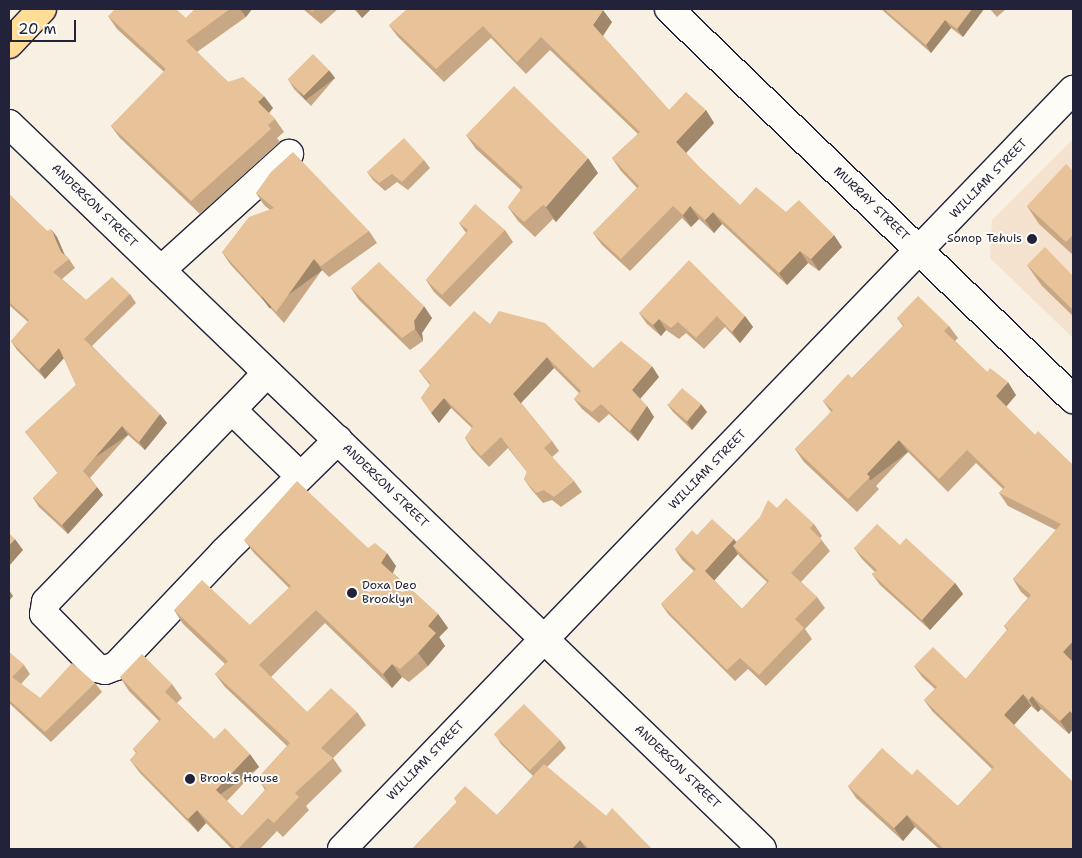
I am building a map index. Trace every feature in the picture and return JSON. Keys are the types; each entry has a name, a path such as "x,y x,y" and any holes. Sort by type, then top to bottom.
{"main road":[{"path":"9,44 42,9"}],"street":[{"name":"MURRAY STREET","path":"669,9 1073,398"},
{"name":"WILLIAM STREET","path":"342,849 1073,90"},
{"name":"ANDERSON STREET","path":"9,124 762,849"},
{"path":"161,270 289,154"},
{"path":"267,373 46,602 44,614 98,668 105,670 116,666 300,476 338,440"},
{"path":"232,410 300,476"}],"shaded area":[{"name":"Sonop Tehuis","path":"1073,139 1073,338 990,258 992,220"}],"building":[{"path":"115,9 176,9 186,18 195,9 230,9 186,41 228,82 243,77 264,96 258,102 275,119 268,125 271,129 191,201 111,126 166,69 108,16"},
{"path":"407,9 602,9 593,25 669,110 686,92 706,110 676,142 700,168 740,205 756,187 786,212 799,200 834,235 811,259 800,251 779,273 713,212 705,220 690,206 683,215 673,206 621,259 593,233 639,186 612,158 640,132 541,37 517,62 483,26 436,69 389,25"},
{"path":"884,9 972,9 957,29 945,20 926,45"},
{"path":"313,54 329,70 304,96 288,79"},
{"path":"514,86 588,158 546,207 543,205 524,222 508,207 523,187 466,135"},
{"path":"404,138 424,160 402,182 392,174 379,183 367,172"},
{"path":"293,152 369,231 321,266 314,259 276,312 222,252 249,217 274,208 256,193 271,172"},
{"path":"1066,164 1073,171 1073,235 1066,242 1027,206"},
{"path":"9,194 47,231 51,229 61,252 69,259 53,272 86,300 112,277 130,294 84,339 160,414 139,442 122,426 83,471 97,487 62,525 33,498 58,472 25,432 76,385 59,348 39,370 11,341 29,320 9,302"},
{"path":"475,204 505,230 442,295 426,280 468,230 459,223"},
{"path":"1045,247 1073,276 1073,310 1027,265"},
{"path":"689,260 745,316 732,332 717,316 696,338 678,322 671,328 659,319 653,325 639,313"},
{"path":"379,262 424,306 414,321 415,329 402,338 351,288"},
{"path":"918,296 949,326 944,331 987,372 990,368 1008,382 996,396 1035,435 1038,431 1073,465 1073,641 1063,652 1073,662 1073,714 1070,711 1060,721 1032,696 1029,700 1023,694 1004,715 1073,782 1073,849 944,849 907,815 894,828 848,786 882,748 912,775 917,769 958,806 994,767 924,700 937,687 914,666 933,647 966,679 1008,629 1004,626 1031,595 1013,579 1061,524 999,493 1005,487 967,450 939,479 899,440 867,474 870,477 848,499 795,449 833,410 823,401 848,374 852,378 904,325 897,318"},
{"path":"474,311 490,324 499,311 545,323 593,368 621,341 652,366 632,390 647,406 630,431 601,404 592,412 574,399 581,391 547,357 513,394 552,441 544,448 574,481 554,497 544,490 536,493 524,479 527,472 501,437 481,456 465,438 473,426 444,398 431,413 421,398 431,384 419,371"},
{"path":"682,388 701,404 687,421 668,405"},
{"path":"297,481 368,548 375,543 387,553 381,563 438,614 428,626 436,633 400,669 392,664 383,674 316,610 259,665 307,712 331,688 357,712 321,748 333,758 295,793 299,797 274,823 268,818 236,849 197,810 188,819 130,760 137,752 133,749 161,719 120,677 142,654 172,684 165,692 214,739 225,728 250,754 216,790 242,816 266,789 258,778 290,743 215,674 228,661 174,610 202,580 250,625 291,586 244,540"},
{"path":"786,498 814,524 810,528 822,540 791,573 817,597 795,619 804,628 759,675 740,658 727,670 661,604 696,569 675,549 692,530 697,535 712,519 734,539 705,571 742,609 769,581 733,546 760,517 768,500 777,508"},
{"path":"877,524 900,545 906,538 955,583 922,620 872,574 877,570 854,548"},
{"path":"9,533 15,539 9,545"},
{"path":"9,652 24,665 12,677 40,698 72,663 95,683 45,732 9,700"},
{"path":"524,704 560,740 530,770 494,734"},
{"path":"544,764 606,816 612,808 650,847 648,849 589,849 580,840 572,849 412,849 457,802 454,798 465,786 497,815"}],"place":[{"name":"Sonop Tehuis","path":"1032,239"},
{"name":"Doxa Deo Brooklyn","path":"352,593"},
{"name":"Brooks House","path":"190,779"}]}
